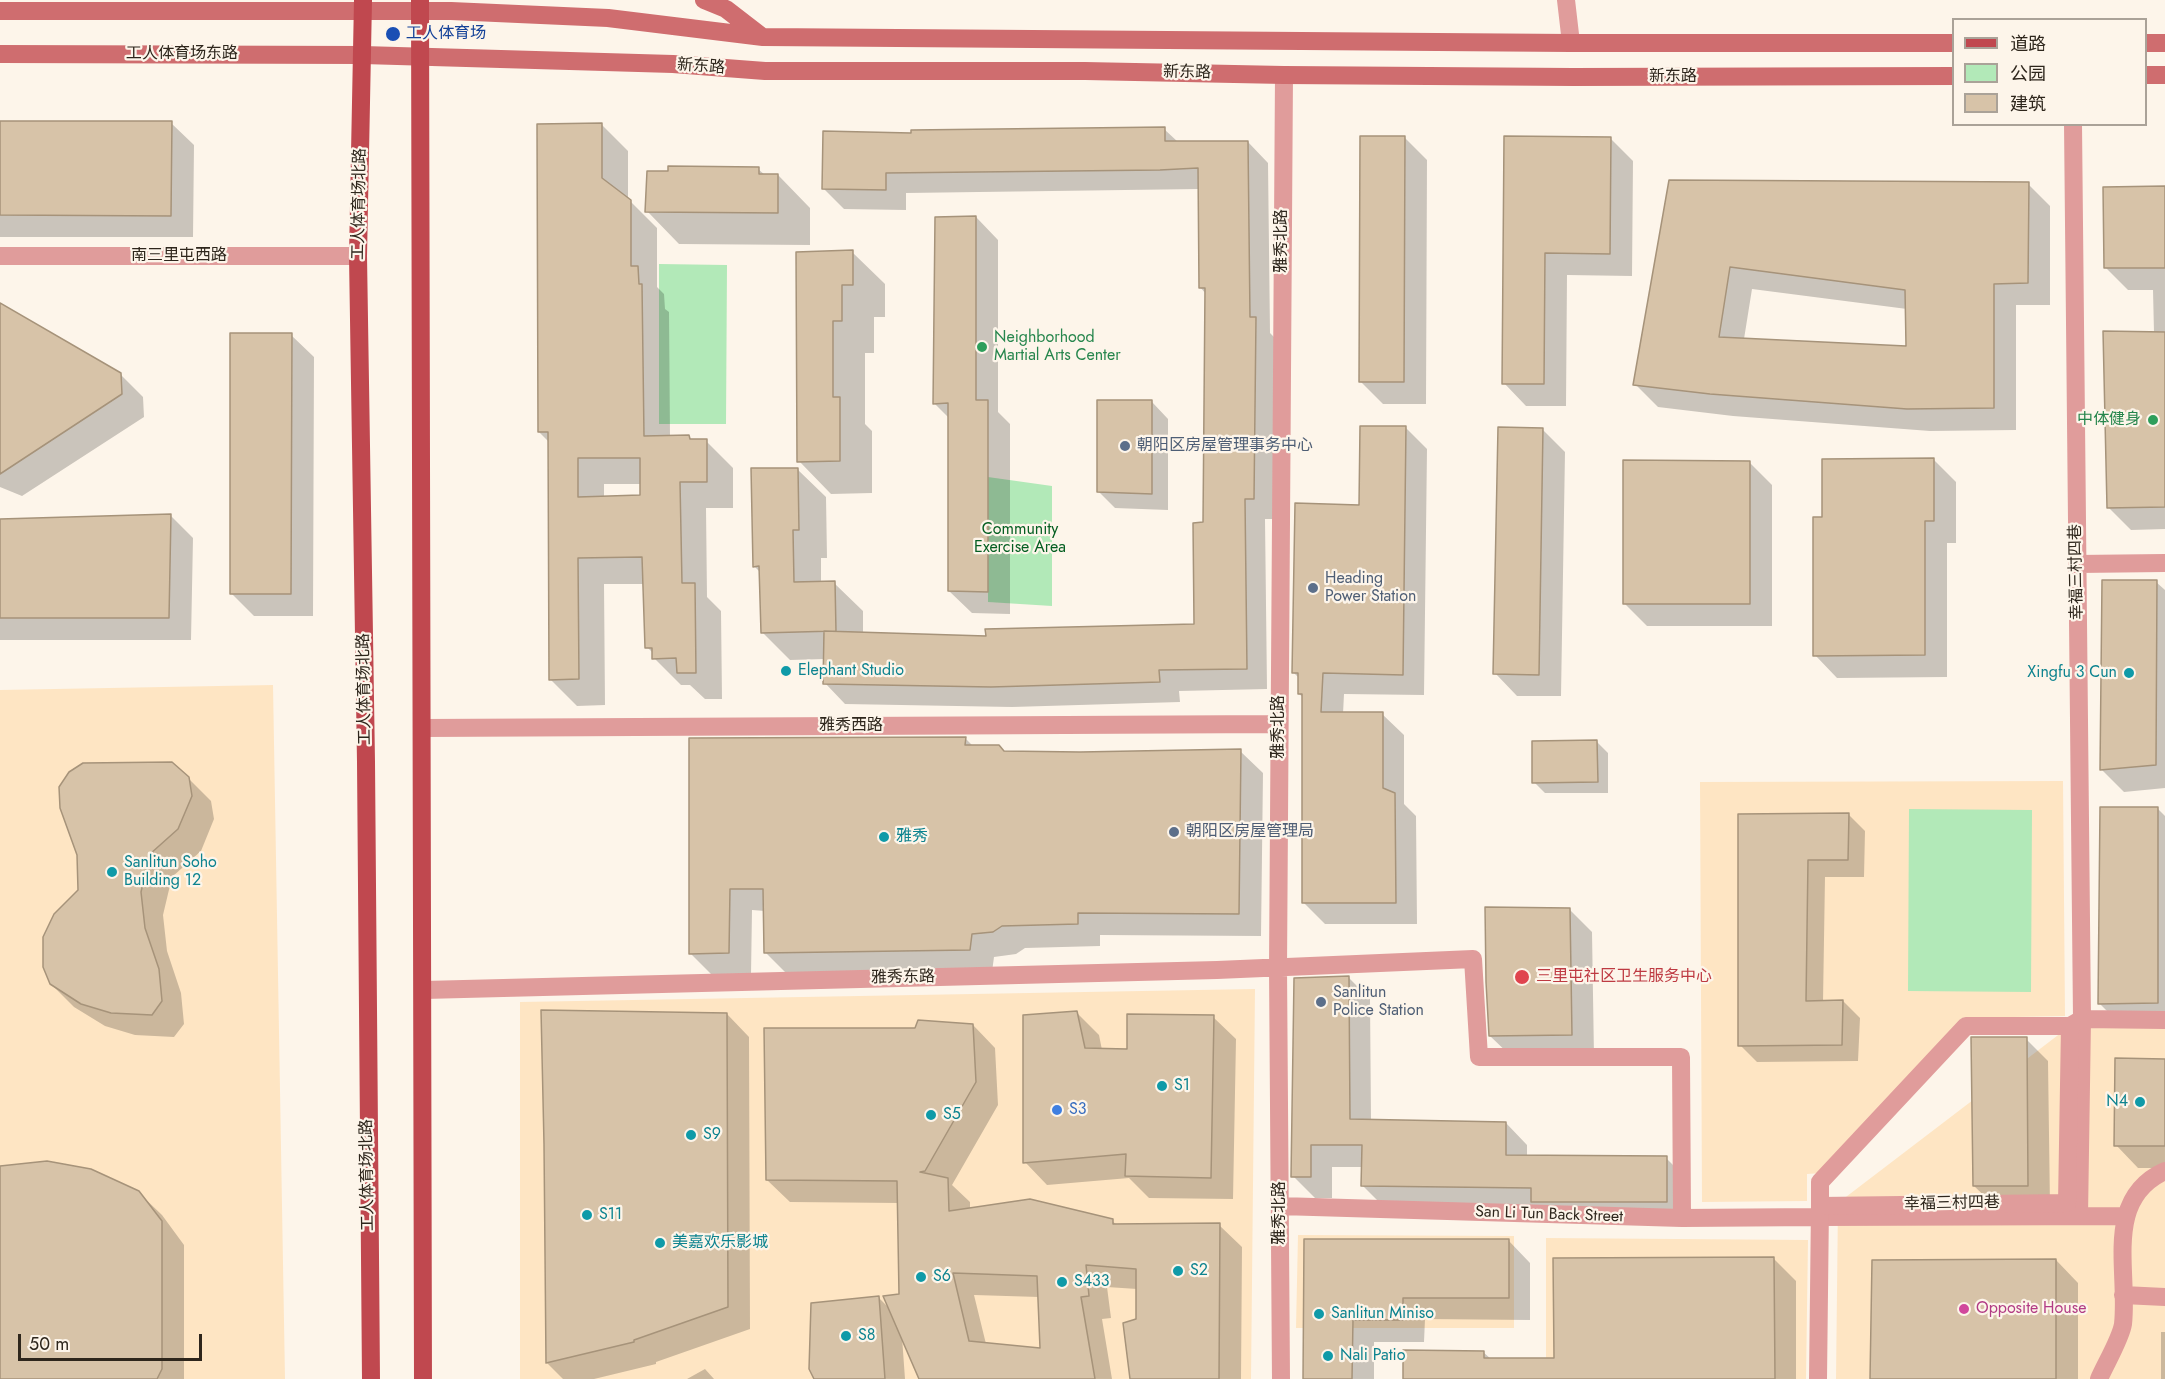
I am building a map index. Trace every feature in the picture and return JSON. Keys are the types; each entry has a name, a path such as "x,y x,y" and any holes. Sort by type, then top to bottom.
{"main road":[{"path":"704,0 726,9 763,37"},
{"path":"0,11 363,6"},
{"name":"新东路","path":"363,6 420,6 451,11 608,18 763,37 1571,43 1952,43"},
{"name":"工人体育场北路","path":"363,6 358,256 366,762 370,1379"},
{"path":"420,6 424,990 423,1379"},
{"path":"2147,43 2165,43"},
{"name":"工人体育场东路","path":"0,54 421,57"},
{"name":"新东路","path":"421,57 673,64 765,71 1073,71 1574,77 1952,76"},
{"path":"2147,75 2165,75"}],"street":[{"path":"1566,0 1571,43"},
{"name":"雅秀北路","path":"1281,1379 1278,967 1284,75"},
{"name":"幸福三村四巷","path":"1819,1211 2067,1203 2076,1022 2077,564 2073,126"},
{"name":"南三里屯西路","path":"0,256 358,256"},
{"path":"2077,564 2165,563"},
{"name":"雅秀西路","path":"423,728 1280,724"},
{"name":"雅秀东路","path":"424,990 1278,967 1473,958 1479,1058 1681,1057 1682,1218"},
{"path":"1818,1379 1820,1182 1966,1026 2165,1020"},
{"path":"2076,1022 2079,1216"},
{"path":"2099,1379 2123,1326 2125,1216 2132,1199 2143,1185 2165,1171"},
{"name":"San Li Tun Back Street","path":"1280,1206 1682,1218 1819,1211"},
{"path":"1819,1211 2125,1216"},
{"path":"2123,1295 2165,1297"}],"shaded area":[{"path":"273,685 285,1379 0,1379 0,690"},
{"path":"2063,781 2065,1016 1962,1018 1822,1173 1807,1174 1807,1201 1702,1202 1700,782"},
{"path":"1255,989 1251,1379 520,1379 520,1002"},
{"path":"2070,1026 2165,1027 2165,1379 1836,1379 1838,1203"},
{"path":"1298,1235 1514,1236 1514,1328 1296,1328"},
{"path":"1546,1238 1808,1240 1806,1379 1546,1379"}],"green space":[{"path":"659,264 727,265 726,424 659,424"},
{"name":"Community Exercise Area","path":"988,477 1052,486 1052,606 988,602"},
{"path":"1909,809 2032,810 2031,992 1908,991"}],"building":[{"path":"0,121 172,121 171,216 0,215"},
{"path":"602,123 602,178 631,200 631,266 638,266 639,284 642,284 644,436 689,435 690,439 707,439 707,482 680,482 682,583 695,583 696,673 677,673 676,658 652,659 652,648 645,648 642,557 578,558 579,679 549,680 548,432 538,432 537,124","holes":["578,458 640,458 640,495 578,497"]},
{"path":"1165,127 1165,141 1248,141 1250,317 1256,317 1254,499 1245,499 1247,669 1159,670 1160,682 991,687 823,684 824,631 986,636 985,629 1194,624 1193,523 1203,522 1205,288 1199,288 1198,168 886,173 886,190 822,189 823,131 911,133 911,130"},
{"path":"1360,136 1405,136 1404,382 1359,382"},
{"path":"1504,136 1611,137 1610,254 1545,253 1544,384 1502,384"},
{"path":"668,166 759,167 759,174 778,174 778,213 645,212 647,171 668,171"},
{"path":"1669,180 2029,182 2028,283 1994,284 1994,408 1907,409 1710,394 1633,385","holes":["1730,267 1905,290 1906,346 1719,337"]},
{"path":"2165,186 2165,268 2104,268 2103,187"},
{"path":"976,216 976,400 988,400 988,592 948,591 948,403 933,404 935,217"},
{"path":"853,250 853,285 842,285 842,321 833,321 833,397 840,397 840,461 797,462 796,252"},
{"path":"0,303 121,373 122,394 0,474"},
{"path":"2103,331 2165,332 2165,507 2107,508"},
{"path":"230,333 292,333 291,594 230,594"},
{"name":"朝阳区房屋管理事务中心","path":"1097,400 1152,400 1152,494 1097,492"},
{"path":"1360,426 1406,426 1403,675 1323,673 1321,712 1383,712 1383,788 1395,793 1396,903 1302,903 1302,694 1298,694 1298,673 1292,673 1295,503 1359,505"},
{"path":"1498,427 1543,428 1539,675 1493,674"},
{"path":"1934,458 1934,521 1925,521 1925,655 1813,656 1813,517 1822,517 1822,459"},
{"path":"1623,460 1750,461 1750,604 1623,604"},
{"path":"751,468 798,468 799,530 793,530 794,582 835,581 836,631 761,633 759,566 753,567"},
{"path":"171,514 169,618 0,618 0,519"},
{"name":"Xingfu 3 Cun","path":"2102,580 2157,580 2156,765 2100,770"},
{"name":"雅秀","path":"966,737 965,745 999,745 1004,751 1241,749 1239,914 1078,913 1078,924 1002,926 993,932 972,934 970,950 764,953 763,889 730,889 729,953 689,954 689,738"},
{"path":"1597,740 1598,782 1532,783 1532,741"},
{"name":"Sanlitun Soho Building 12","path":"172,762 189,777 192,796 178,829 150,854 141,892 145,928 159,969 162,1001 152,1015 111,1013 81,1004 50,984 43,967 43,937 54,914 78,890 77,855 60,808 59,787 69,772 83,763"},
{"path":"2100,807 2158,807 2158,1003 2098,1004"},
{"path":"1849,813 1848,860 1808,860 1806,1001 1843,1000 1842,1045 1738,1046 1738,814"},
{"path":"1485,907 1570,908 1572,1035 1489,1036"},
{"path":"1349,976 1350,1119 1506,1122 1506,1155 1667,1156 1667,1202 1531,1202 1531,1188 1361,1186 1362,1145 1311,1145 1311,1177 1291,1177 1294,978"},
{"path":"541,1010 727,1013 728,1307 634,1340 634,1342 546,1363 544,1144"},
{"path":"1077,1011 1085,1048 1127,1049 1127,1014 1214,1015 1211,1178 1125,1176 1126,1154 1023,1163 1023,1015"},
{"path":"918,1020 973,1024 976,1082 925,1171 920,1172 948,1178 949,1211 1030,1199 1113,1219 1113,1224 1220,1223 1219,1379 1130,1379 1123,1323 1136,1319 1136,1269 1086,1265 1089,1296 1081,1297 1095,1379 919,1379 883,1296 899,1294 897,1181 766,1180 764,1028 915,1028","holes":["953,1273 1037,1276 1040,1348 969,1341"]},
{"path":"1971,1037 2027,1037 2028,1186 1973,1186"},
{"name":"N4","path":"2115,1058 2165,1059 2165,1146 2114,1146"},
{"path":"47,1161 91,1169 139,1191 162,1221 162,1369 157,1379 0,1379 0,1166"},
{"path":"1304,1239 1509,1239 1509,1298 1403,1298 1403,1320 1353,1320 1352,1379 1303,1379"},
{"path":"1774,1257 1775,1379 1403,1379 1403,1350 1484,1351 1484,1358 1554,1358 1553,1258"},
{"name":"Opposite House","path":"2056,1259 2056,1379 1870,1379 1872,1260"},
{"name":"S8","path":"879,1296 885,1379 814,1379 809,1369 811,1303"}],"place":[{"name":"工人体育场","path":"393,34"},
{"name":"Neighborhood Martial Arts Center","path":"982,347"},
{"name":"中体健身","path":"2153,420"},
{"name":"朝阳区房屋管理事务中心","path":"1125,446"},
{"name":"Heading Power Station","path":"1313,588"},
{"name":"Elephant Studio","path":"786,671"},
{"name":"Xingfu 3 Cun","path":"2129,673"},
{"name":"朝阳区房屋管理局","path":"1174,832"},
{"name":"雅秀","path":"884,837"},
{"name":"Sanlitun Soho Building 12","path":"112,872"},
{"name":"三里屯社区卫生服务中心","path":"1522,977"},
{"name":"Sanlitun Police Station","path":"1321,1002"},
{"name":"S1","path":"1162,1086"},
{"name":"N4","path":"2140,1102"},
{"name":"S3","path":"1057,1110"},
{"name":"S5","path":"931,1115"},
{"name":"S9","path":"691,1135"},
{"name":"S11","path":"587,1215"},
{"name":"美嘉欢乐影城","path":"660,1243"},
{"name":"S2","path":"1178,1271"},
{"name":"S6","path":"921,1277"},
{"name":"S433","path":"1062,1282"},
{"name":"Opposite House","path":"1964,1309"},
{"name":"Sanlitun Miniso","path":"1319,1314"},
{"name":"S8","path":"846,1336"},
{"name":"Nali Patio","path":"1328,1356"}]}
